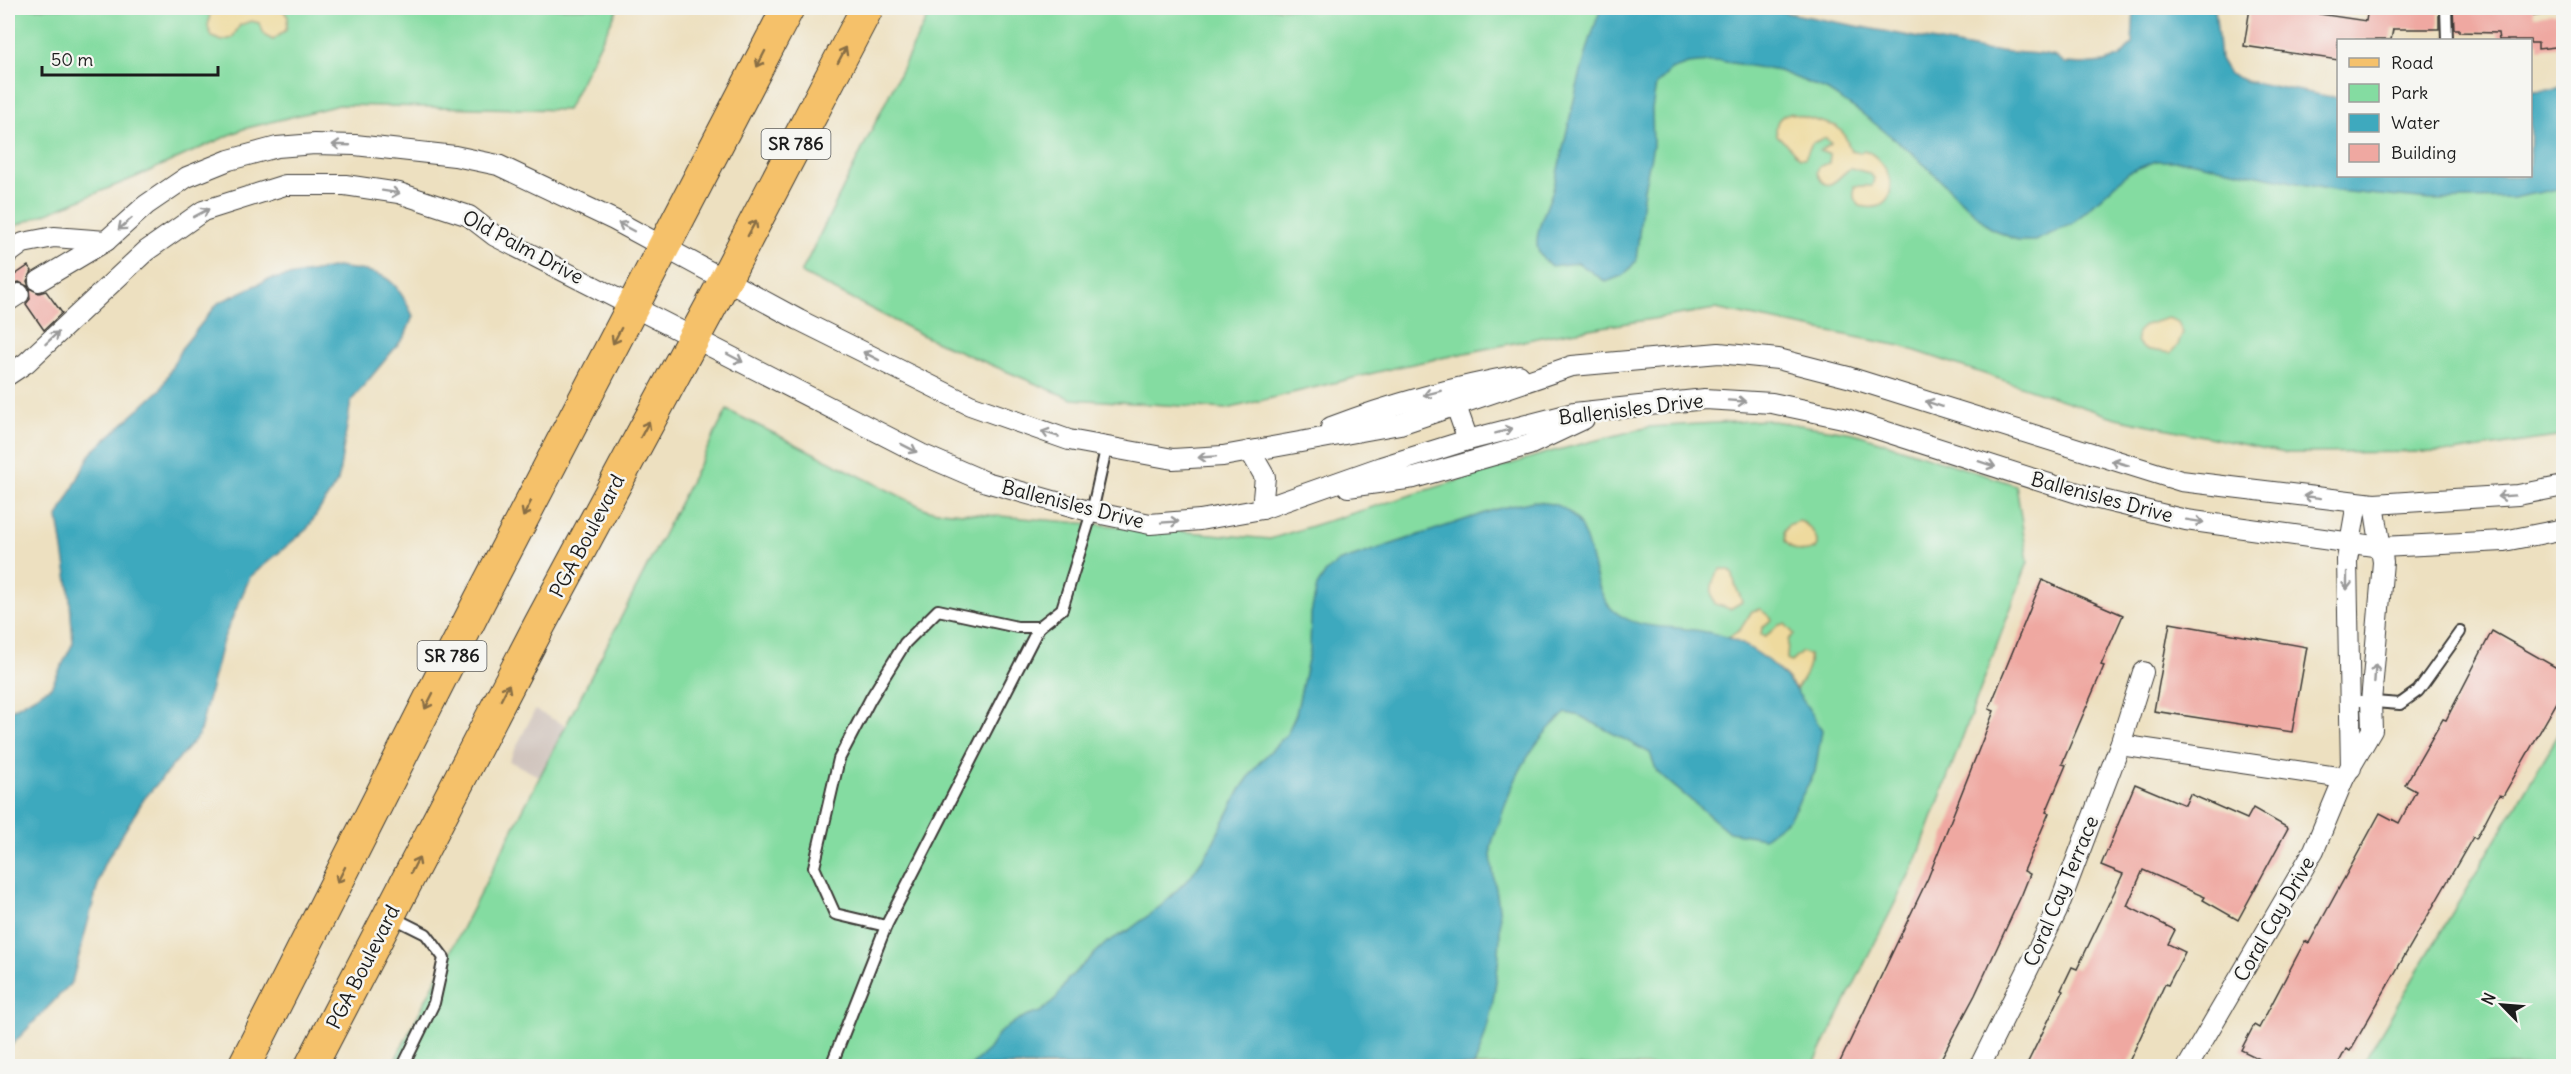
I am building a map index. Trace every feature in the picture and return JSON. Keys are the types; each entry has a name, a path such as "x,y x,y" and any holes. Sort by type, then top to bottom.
{"main road":[{"name":"SR 786","path":"244,1066 480,600 788,8"},
{"name":"PGA Boulevard","path":"311,1066 540,624 695,337 867,8"}],"street":[{"path":"39,281 106,241 146,206 187,177 229,160 277,147 315,144 355,145 455,156 498,165 561,194 664,247"},
{"name":"Old Palm Drive","path":"8,375 26,363 146,251 203,211 285,185 345,186 399,192 469,216 495,236 665,322"},
{"path":"8,254 23,243 54,237 106,241"},
{"name":"Ballenisles Drive","path":"664,247 970,405 1020,425 1107,449 1173,459 1223,456 1400,424 1572,366 1719,353 1778,359 1848,377 2181,481 2365,503 2518,495 2564,486"},
{"name":"Ballenisles Drive","path":"665,322 921,454 986,482 1092,512 1150,524 1200,520 1262,509 1468,440 1574,413 1600,412 1638,404 1705,399 1772,403 1843,418 2090,496 2186,520 2381,548 2504,541 2564,529"},
{"path":"1288,444 1393,403 1471,384 1572,366"},
{"path":"1456,406 1468,440"},
{"path":"1304,494 1414,478 1529,444 1600,412"},
{"path":"1250,451 1265,477 1262,509"},
{"name":"Coral Cay Drive","path":"2348,773 2347,560 2349,544 2365,503"},
{"name":"Coral Cay Drive","path":"2188,1066 2314,850 2348,773 2372,730 2371,702 2383,562 2381,548 2365,503"},
{"name":"Coral Cay Terrace","path":"1980,1066 2057,911 2120,745 2144,672"},
{"path":"2120,745 2348,773"}],"lane":[{"path":"2446,8 2447,39"},
{"path":"831,1066 886,926 1039,627 1062,609 1092,512 1107,449"},
{"path":"886,926 836,914 814,867 839,759 871,698 905,643 938,610 1017,627 1039,627"},
{"path":"2348,700 2400,704 2418,691 2460,632"},
{"path":"389,916 426,934 444,957 434,1003 403,1066"}],"shaded area":[{"path":"535,710 582,734 556,785 509,761"}],"green space":[{"path":"8,8 618,8 567,110 339,105 243,129 136,177 8,229"},
{"path":"932,8 1611,8 2337,177 2532,177 2532,173 2563,122 2563,436 2453,452 2285,453 2116,418 1901,346 1715,309 1552,335 1398,367 1227,409 1072,399 928,338 801,273"},
{"path":"727,410 928,510 1270,539 1546,453 1649,427 1766,420 1854,433 2016,485 2028,562 1917,859 1813,1066 392,1066"},
{"path":"2563,727 2563,1066 2361,1066"}],"sand":[{"path":"282,8 288,17 286,30 273,40 265,36 259,23 251,21 240,25 232,38 222,41 212,37 208,27 210,13 218,9"},
{"path":"1790,113 1836,126 1844,134 1851,151 1860,153 1864,150 1875,156 1883,165 1891,186 1889,196 1884,203 1874,207 1860,206 1854,198 1854,186 1872,186 1874,178 1869,173 1851,168 1834,182 1825,184 1817,172 1819,167 1829,163 1830,155 1820,151 1831,144 1826,138 1812,143 1805,158 1800,158 1777,135 1778,121"},
{"path":"2168,318 2178,322 2183,333 2178,345 2170,353 2144,349 2137,342 2137,332 2145,325"},
{"path":"1799,521 1813,532 1816,548 1799,551 1785,541 1784,532 1788,525"},
{"path":"1721,569 1731,571 1742,600 1730,609 1715,604 1712,595 1713,581"},
{"path":"1760,609 1772,619 1762,628 1761,635 1765,637 1778,625 1785,624 1794,634 1788,640 1787,659 1791,662 1802,652 1809,655 1808,669 1796,690 1774,666 1728,638 1740,630 1752,611"}],"water":[{"path":"1601,8 1762,8 1983,50 2039,54 2057,57 2065,63 2082,64 2105,62 2121,56 2132,44 2134,8 2215,8 2220,59 2229,74 2246,81 2337,98 2337,177 2532,177 2532,91 2552,90 2563,86 2563,188 2513,198 2430,200 2337,191 2189,161 2156,161 2129,172 2072,224 2035,241 2018,241 1990,228 1912,153 1860,112 1828,91 1779,71 1720,61 1688,64 1671,70 1656,85 1652,109 1653,146 1644,189 1636,261 1624,275 1606,282 1578,263 1551,266 1543,259 1537,247 1541,221 1554,186 1580,74"},
{"path":"337,267 375,273 392,282 406,301 413,316 405,336 351,401 338,481 307,529 250,577 223,640 199,735 144,799 103,866 72,982 8,1049 8,712 51,687 73,643 69,588 58,517 91,453 161,389 181,349 218,303 267,280"},
{"path":"1534,501 1556,505 1570,513 1579,524 1586,538 1599,586 1613,610 1621,616 1638,623 1711,633 1732,639 1768,661 1797,691 1822,730 1815,772 1789,819 1764,838 1729,832 1657,772 1650,753 1580,716 1566,713 1543,736 1524,763 1510,793 1492,844 1492,867 1500,919 1499,955 1486,1032 1474,1066 970,1066 989,1049 999,1033 1019,1019 1040,1012 1055,1000 1068,979 1107,942 1129,930 1162,905 1190,877 1209,850 1240,790 1258,764 1287,734 1296,714 1310,650 1311,613 1317,586 1326,572 1338,562 1497,509"}],"building":[{"path":"2250,8 2306,8 2320,10 2319,14 2366,21 2368,8 2439,8 2439,29 2393,29 2391,39 2337,39 2337,60 2244,46"},
{"path":"2453,8 2533,8 2534,16 2564,13 2564,46 2538,49 2538,43 2532,43 2532,39 2499,39 2498,33 2459,32 2459,29 2454,29"},
{"path":"28,266 32,271 27,281 29,287 19,282 12,284 9,279"},
{"path":"29,288 39,293 46,291 62,313 44,330 26,304 30,299"},
{"path":"2042,580 2123,615 2062,764 2066,765 2046,812 2049,813 2024,871 2030,874 2022,894 1975,995 1937,1066 1838,1066 1928,878 1994,711 1989,709"},
{"path":"2170,623 2307,647 2292,732 2154,711"},
{"path":"2492,631 2564,672 2564,690 2503,796 2499,795 2476,839 2473,837 2350,1051 2346,1049 2337,1066 2274,1066 2241,1050 2254,1025 2259,1028 2305,941 2309,943 2380,813 2399,823 2416,791 2405,785 2443,719 2446,720"},
{"path":"2135,784 2185,805 2190,794 2247,819 2253,808 2288,828 2238,920 2203,900 2205,897 2143,870 2127,906 2175,930 2168,944 2185,952 2168,985 2165,984 2127,1066 2026,1066 2063,991 2061,990 2072,967 2077,969 2123,874 2101,865"}]}
